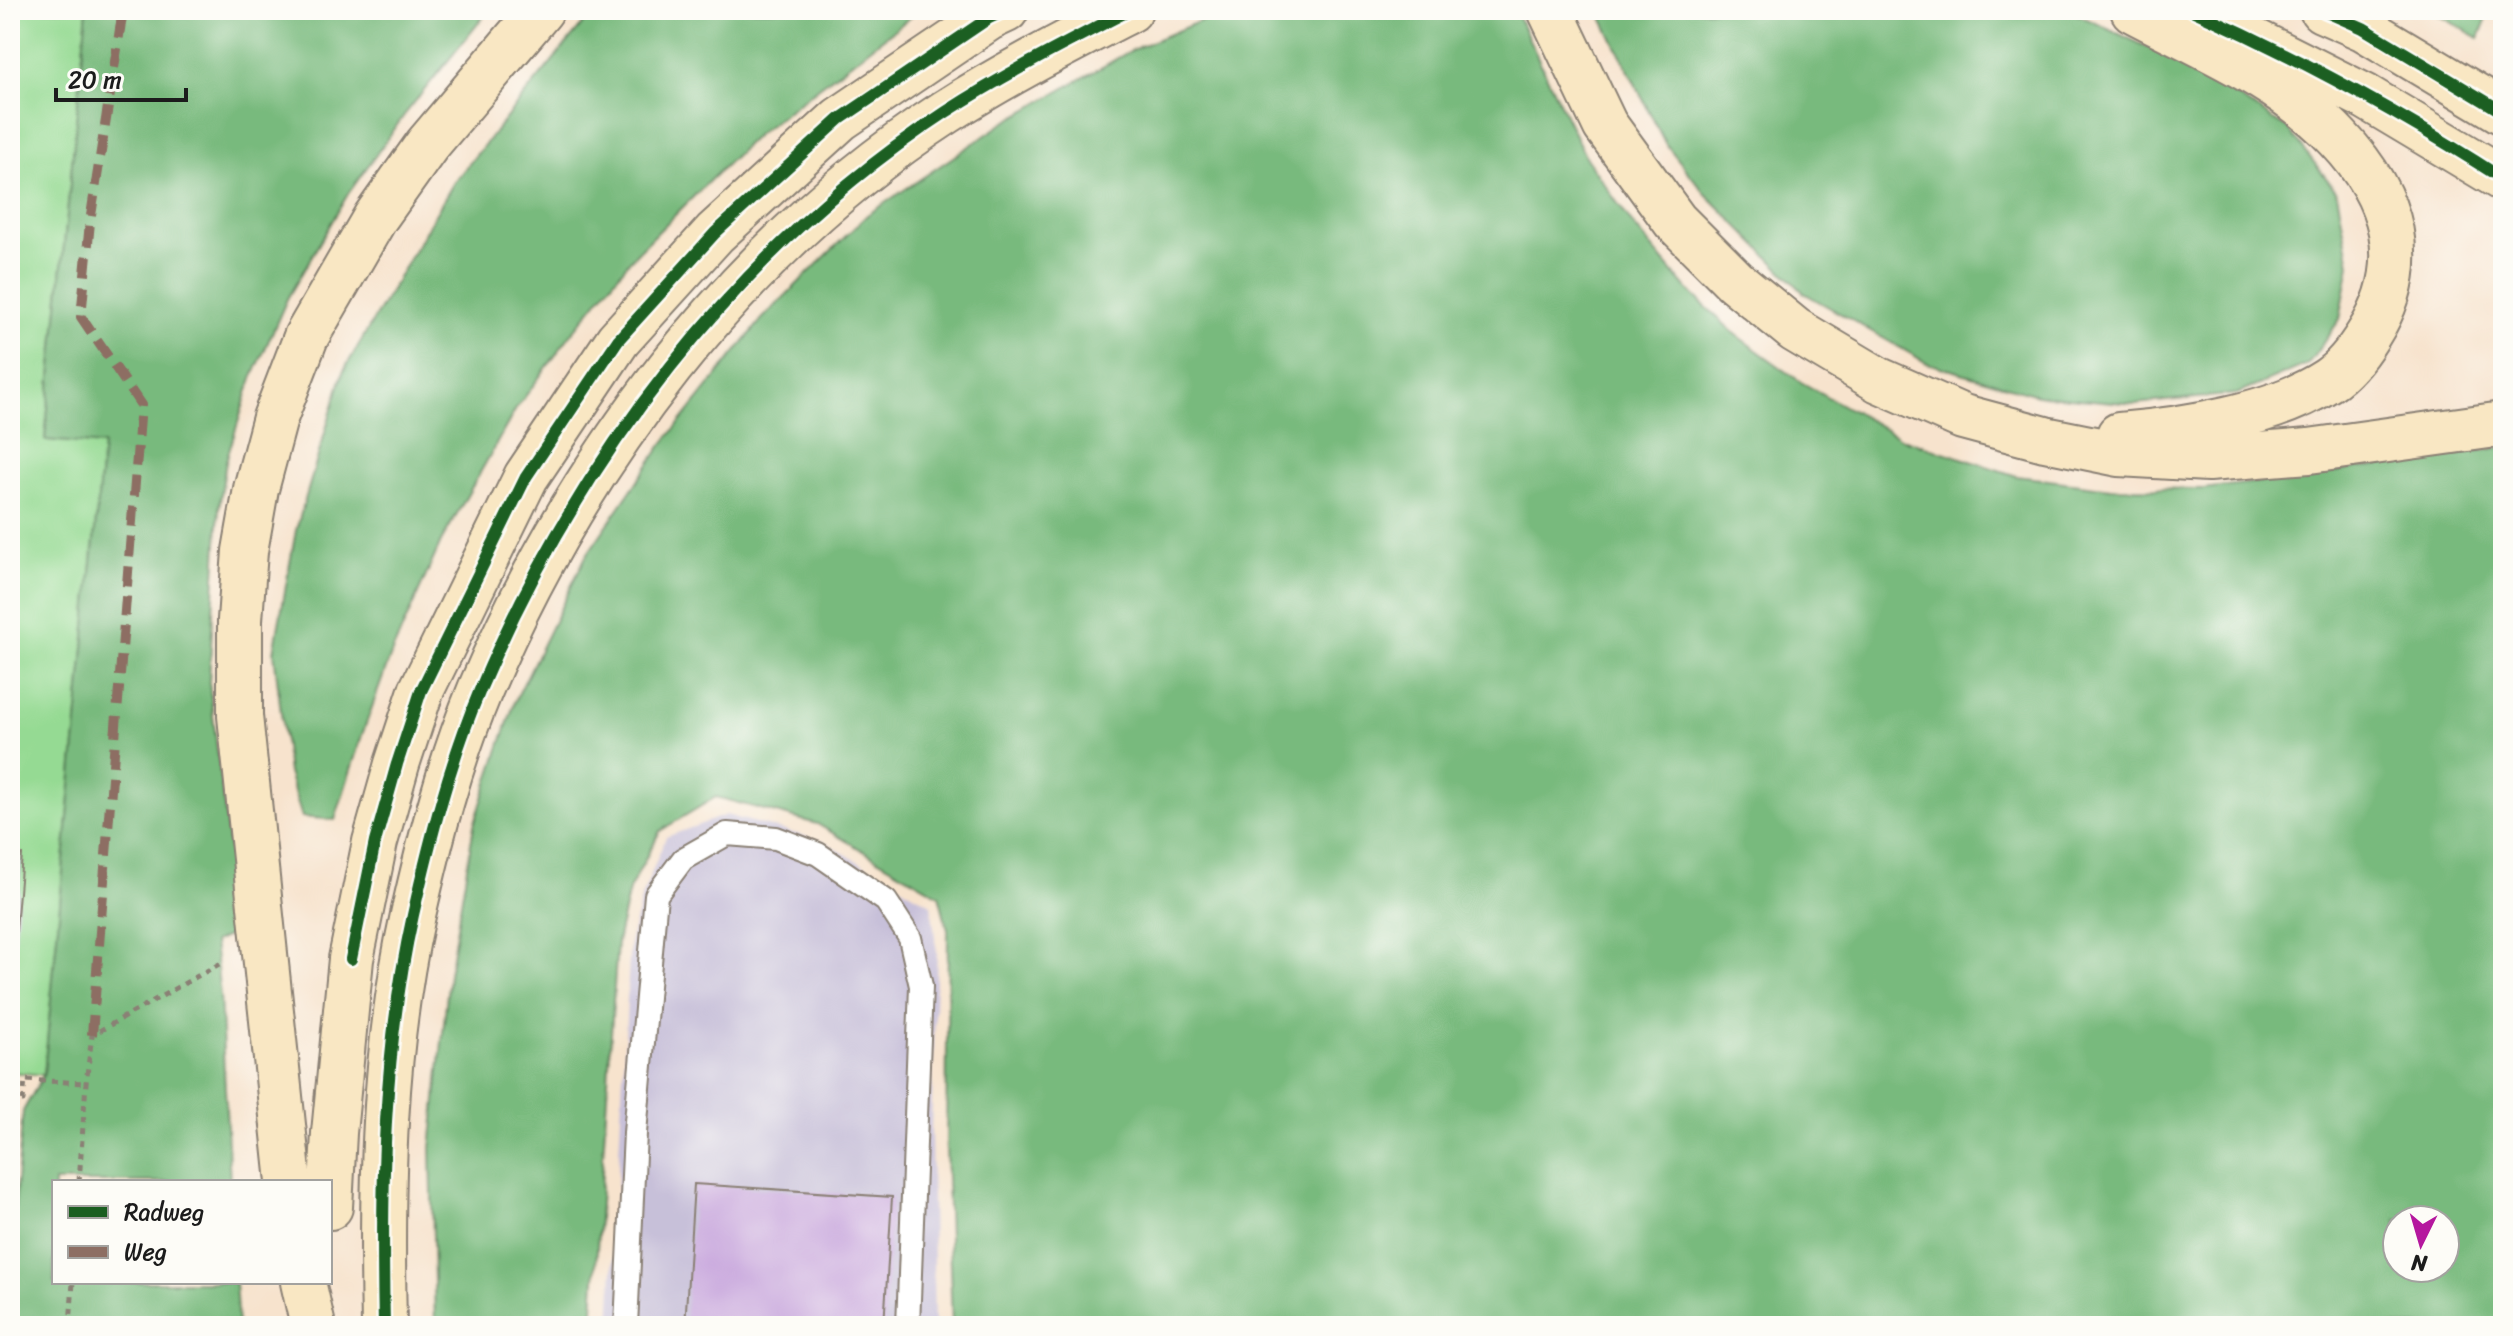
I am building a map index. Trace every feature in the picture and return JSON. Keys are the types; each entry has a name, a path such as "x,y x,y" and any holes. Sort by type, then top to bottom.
{"main road":[{"path":"289,1180 240,716 240,620 245,551 256,489 275,418 306,337 375,218 427,145 541,10"},
{"path":"331,1180 351,959 375,842 421,691 526,477 618,340 715,233 840,119 989,18 1006,10"},
{"path":"384,1326 384,1154 392,1049 412,918 453,762 480,692 520,604 584,488 658,382 750,275 849,184 945,112 1045,54 1130,10"},
{"path":"1550,10 1605,125 1675,221 1735,281 1795,330 1879,380 1963,417 2045,439 2119,454 2208,459 2309,451 2503,424"},
{"path":"2045,439 2124,434 2187,425 2253,412 2292,399 2330,379 2358,351 2377,322 2389,291 2395,257 2392,228 2381,197 2338,138 2305,107 2255,74 2133,10"},
{"path":"2192,10 2366,97 2503,179"},
{"path":"2322,10 2363,28 2503,112"},
{"path":"303,1284 313,1326"},
{"path":"329,1284 330,1326"}],"lane":[{"path":"626,1326 635,1133 656,895 683,859 727,834 776,838 818,854 886,901 910,938 921,986 908,1326"}],"path":[{"path":"79,1180 92,1035 223,962"},
{"path":"10,1101 23,1101 25,1080 86,1083"},
{"path":"70,1326 73,1284"}],"shaded area":[{"path":"726,815 823,841 931,904 937,952 931,1131 934,1326 610,1326 630,940 642,896 666,837"}],"green space":[{"path":"10,10 87,10 45,439 103,445 44,1075 10,1072"},
{"path":"87,10 489,10 405,114 348,194 287,299 251,381 226,461 219,508 209,682 239,931 214,942 220,995 230,1180 52,1180 52,1284 235,1284 238,1326 10,1326 10,1259 23,1111 44,1074 103,445 45,440"},
{"path":"594,10 920,10 755,136 631,259 569,337 516,409 441,542 392,652 335,820 302,817 288,773 274,652 296,530 343,372 454,182"},
{"path":"1226,10 1515,10 1586,158 1633,225 1687,289 1736,335 1801,382 1903,439 2017,476 2111,488 2203,489 2503,447 2503,1326 952,1326 946,1149 948,930 939,895 817,824 716,797 660,831 629,890 617,942 592,1326 435,1326 431,1148 449,974 474,825 515,701 586,556 662,445 763,318 867,215 1002,124 1132,50"},
{"path":"1601,10 2068,10 2190,67 2288,129 2337,192 2350,264 2340,319 2308,364 2237,394 2135,404 2037,395 1927,363 1804,293 1705,193 1665,143 1603,20"},
{"path":"2430,10 2482,10 2486,20 2479,38"}],"building":[{"path":"10,854 22,855 15,942 10,942"},
{"path":"694,1184 892,1197 884,1326 685,1326"}],"marked path":[{"path":"92,1035 141,405 81,317 90,222 123,10"}],"cycle path":[{"path":"351,959 375,842 421,691 526,477 618,340 715,233 840,119 989,18 1006,10"},
{"path":"384,1326 386,1119 395,1016 413,915 442,801 469,717 519,605 564,522 615,443 671,366 732,295 798,228 870,167 946,112 1014,71 1130,10"},
{"path":"2192,10 2351,88 2503,179"},
{"path":"2322,10 2363,28 2503,112"}]}
